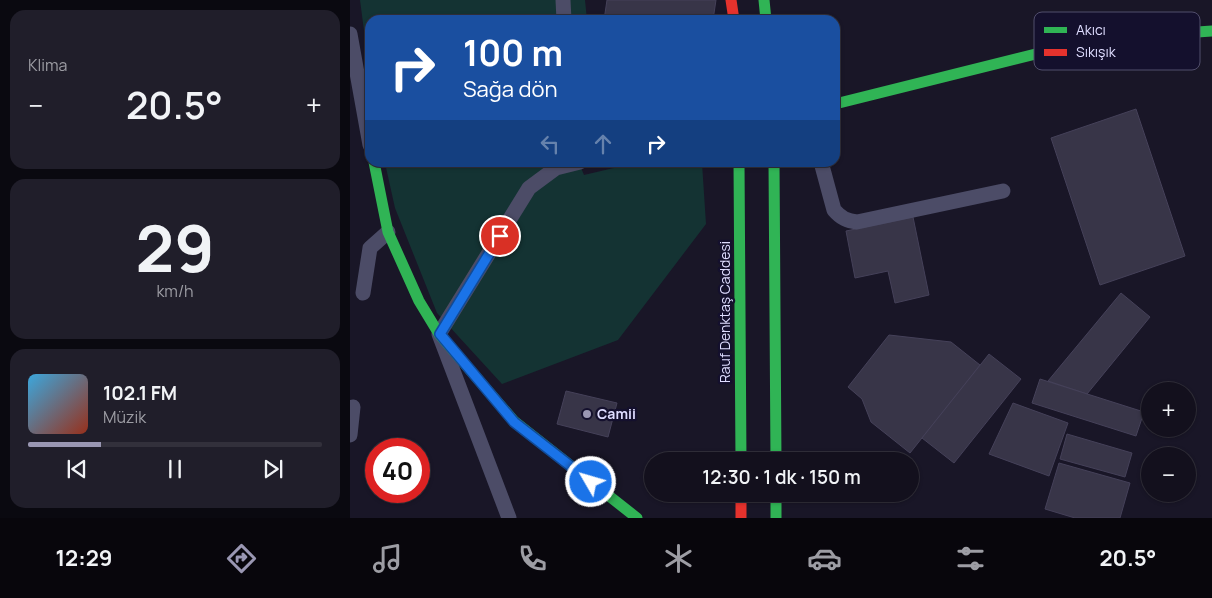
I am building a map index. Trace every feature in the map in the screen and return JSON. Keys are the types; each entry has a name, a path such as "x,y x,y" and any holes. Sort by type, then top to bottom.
{"street":[{"path":"563,0 564,15"},
{"path":"731,0 733,15"},
{"path":"764,0 766,15"},
{"path":"350,34 365,117"},
{"path":"840,103 1034,54"},
{"path":"375,167 388,232 419,301 440,334 514,422 637,518"},
{"path":"440,334 529,188 560,167"},
{"name":"Rauf Denktaş Caddesi","path":"739,167 741,452"},
{"path":"774,167 776,452"},
{"path":"822,167 834,210 838,215 857,222 1003,191"},
{"path":"363,292 370,248 388,232"},
{"path":"440,334 509,518"},
{"path":"350,435 353,407"},
{"path":"741,502 741,518"},
{"path":"776,502 776,518"}],"green space":[{"path":"360,0 585,0 586,15 365,15 365,38"},
{"path":"386,167 581,167 584,175 618,167 702,167 706,224 618,340 502,384 437,313 395,208"}],"building":[{"path":"607,0 716,0 714,15 605,15"},
{"path":"1136,109 1185,256 1100,285 1051,138"},
{"path":"913,217 929,295 895,303 888,271 855,278 846,231"},
{"path":"1121,293 1150,317 1087,394 1048,381"},
{"path":"889,335 951,342 980,365 911,452 871,422 862,399 848,387"},
{"path":"989,354 1021,379 954,463 922,438"},
{"path":"1040,379 1141,411 1141,421 1136,436 1032,403"},
{"name":"Camii","path":"566,391 617,403 608,437 557,424"},
{"path":"1013,403 1068,423 1049,476 989,454"},
{"path":"1067,434 1132,453 1125,477 1060,459"},
{"path":"1059,463 1130,483 1120,518 1075,518 1045,509"}],"traffic: fast":[{"path":"764,0 766,15"},
{"path":"1200,32 1212,31"},
{"path":"840,103 1034,54"},
{"path":"375,167 388,232 419,301 439,334 514,421 637,518"},
{"path":"739,167 741,452"},
{"path":"774,167 776,452"},
{"path":"776,502 776,518"}],"traffic: jam":[{"path":"731,0 733,15"},
{"path":"741,502 741,518"}],"place":[{"name":"Camii","path":"587,414"}],"route":[{"path":"500,236 440,334 514,422 591,482"}]}
